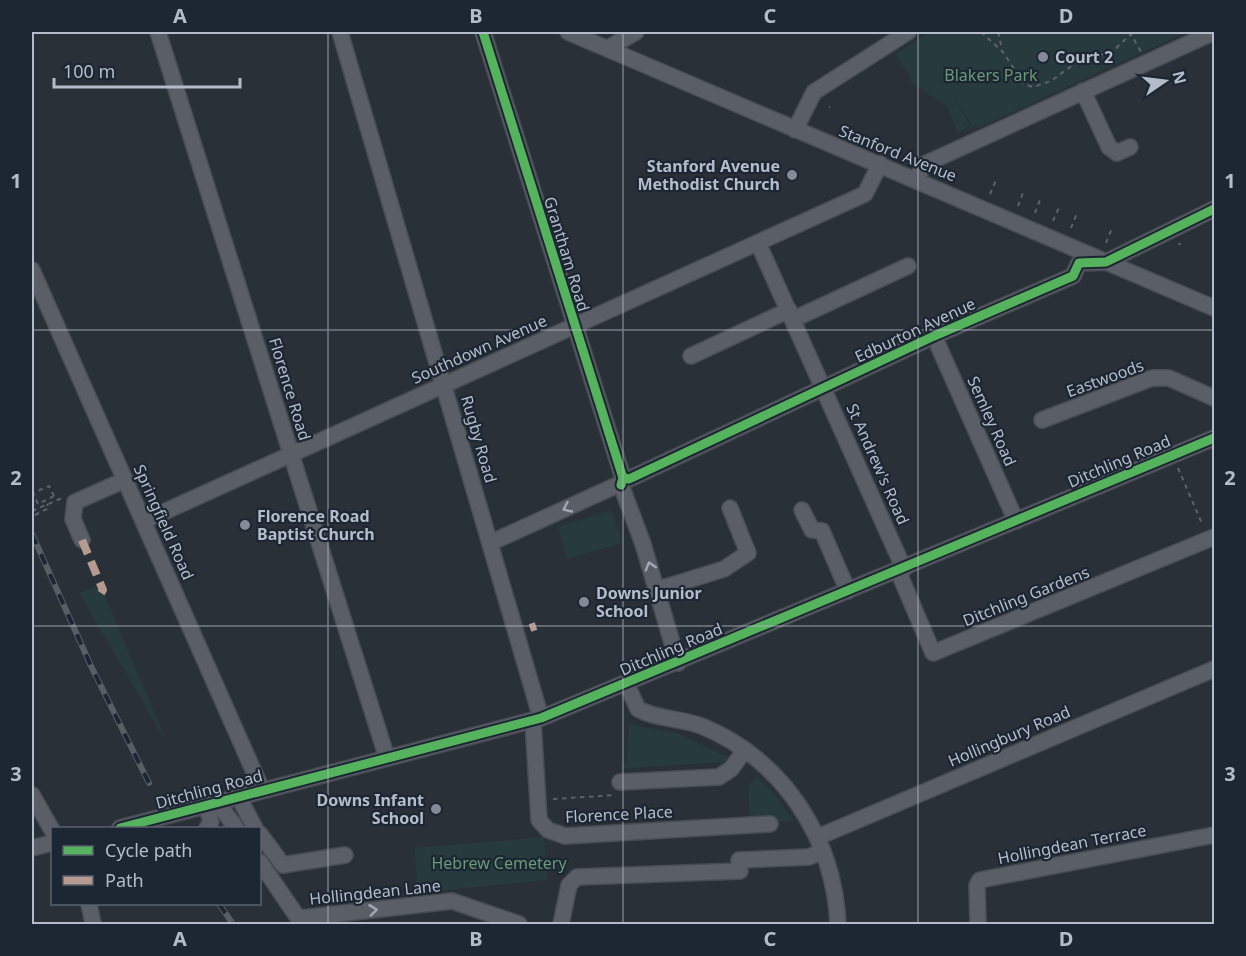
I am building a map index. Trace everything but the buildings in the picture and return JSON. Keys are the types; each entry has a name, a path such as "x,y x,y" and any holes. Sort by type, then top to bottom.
{"street":[{"name":"Florence Road","path":"158,32 387,758"},
{"name":"Rugby Road","path":"340,32 490,543 537,720"},
{"name":"Grantham Road","path":"483,32 678,663"},
{"name":"Stanford Avenue","path":"568,32 1215,308"},
{"path":"608,48 636,32"},
{"path":"795,130 814,92 908,32"},
{"path":"916,179 925,164 1214,32"},
{"path":"1083,92 1109,147 1118,153 1130,147"},
{"name":"Southdown Avenue","path":"144,521 865,194 880,164"},
{"name":"Edburton Avenue","path":"490,543 934,336 1073,276 1079,263 1106,262 1215,209"},
{"name":"St Andrew's Road","path":"758,243 825,388 901,570"},
{"path":"691,356 908,266"},
{"name":"Springfield Road","path":"32,270 262,790"},
{"name":"Semley Road","path":"934,336 1016,521"},
{"name":"Eastwoods","path":"1042,420 1152,378 1169,378 1215,398"},
{"name":"Ditchling Road","path":"129,827 147,825 238,796 537,720 627,685 1215,438"},
{"path":"82,540 73,519 75,502 125,480"},
{"path":"656,590 724,569 748,553 730,508"},
{"path":"802,510 812,530 822,531 848,591"},
{"name":"Ditchling Gardens","path":"901,570 933,653 1212,539"},
{"name":"Hollingbury Road","path":"561,924 569,885 577,877 740,871 739,860 809,857 820,844 1215,669"},
{"path":"627,685 636,706 641,711 702,726 746,750 783,783 820,844 834,889 838,924"},
{"name":"Florence Place","path":"537,720 538,800 542,825 553,833 565,836 770,824"},
{"path":"620,782 719,777 732,768 746,750"},
{"path":"32,795 51,828"},
{"path":"238,796 254,827"},
{"path":"208,827 211,822 212,803"},
{"path":"212,803 235,827"},
{"path":"261,835 283,865 345,855"},
{"name":"Hollingdean Terrace","path":"978,924 977,885 980,880 1215,835"},
{"path":"32,848 51,843"},
{"name":"Hollingdean Lane","path":"261,863 296,915 301,918 452,902 519,924"},
{"path":"89,905 93,924"}],"path":[{"path":"982,32 1003,52 1026,86 1038,87 1081,58 1112,52 1131,32 1147,62"},
{"path":"998,32 1003,52"},
{"path":"1006,67 1011,64"},
{"path":"990,194 997,178"},
{"path":"1018,206 1024,190"},
{"path":"1035,213 1041,197"},
{"path":"1053,221 1060,205"},
{"path":"1071,228 1077,213"},
{"path":"1106,243 1112,228"},
{"path":"1172,455 1212,539"},
{"path":"54,496 38,504 33,493 49,486 57,500"},
{"path":"32,511 45,505 49,508 35,515"},
{"path":"538,800 617,795 620,782"}],"green space":[{"name":"Blakers Park","path":"930,32 1187,32 978,128 976,126 958,134 972,126 954,97 970,126 958,133 947,106 909,81 911,77 895,54"},
{"path":"612,510 622,543 567,559 558,527"},
{"path":"99,585 105,596 168,745 79,593"},
{"path":"629,724 676,733 728,757 725,762 619,769 627,761"},
{"path":"756,776 776,796 794,822 750,820 748,787"},
{"name":"Hebrew Cemetery","path":"544,837 547,880 417,893 415,848"}],"railway":[{"path":"32,534 91,666 149,783"},
{"path":"220,905 233,924"}],"marked path":[{"path":"82,540 103,590 101,593"},
{"path":"530,628 536,626"}],"cycle path":[{"path":"483,32 623,478 621,485"},
{"path":"623,478 629,479 934,336 1073,276 1079,263 1106,262 1214,209"},
{"path":"124,827 541,718 1214,438"}],"place":[{"name":"Court 2","path":"1043,57"},
{"name":"Stanford Avenue Methodist Church","path":"792,175"},
{"name":"Florence Road Baptist Church","path":"245,525"},
{"name":"Downs Junior School","path":"584,602"},
{"name":"Downs Infant School","path":"436,809"}]}
